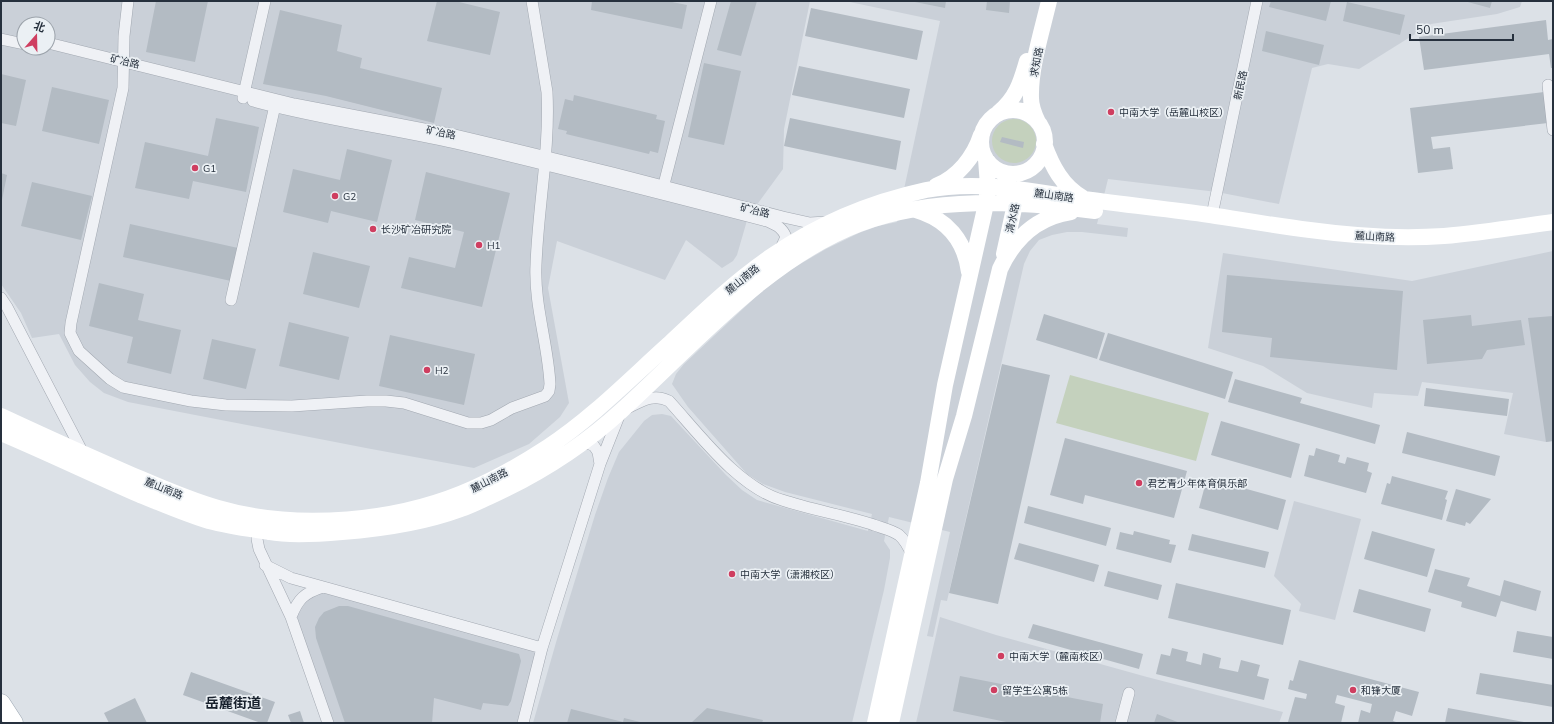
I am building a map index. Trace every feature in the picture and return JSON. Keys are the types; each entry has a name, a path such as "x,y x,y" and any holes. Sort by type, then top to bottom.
{"main road":[{"name":"求知路","path":"997,114 1007,105 1018,91 1028,57 1040,1"},
{"name":"求知路","path":"1038,122 1032,106 1033,75 1049,1"},
{"path":"927,190 947,182 956,175 972,154 985,125 997,114 1008,110 1019,110 1029,114 1038,122 1044,136 1044,144 1040,158 1030,169 1016,173 1002,172 996,169 986,159"},
{"path":"875,723 928,483 945,385 986,204 988,170 980,142 982,133"},
{"path":"891,723 945,479 964,416 1000,269 1007,253 1014,244 1037,224 1086,205 1062,180 1053,167 1044,144"},
{"name":"清水路","path":"1000,269 1020,182 1030,169"},
{"name":"麓山南路","path":"1,433 181,512 209,521 259,524 347,520 387,514 430,504 473,489 514,468 549,446 585,419 741,279 780,250 817,228 884,200 927,190 966,186 988,186 1017,197 1086,205 1212,215 1311,231 1403,238 1445,236 1553,222"},
{"name":"麓山南路","path":"1,416 159,486 259,524 272,533 324,533 368,530 413,523 461,509 517,484 561,458 621,411 757,286 791,261 836,235 858,225 889,215 940,206 986,204 1017,197"},
{"name":"麓山南路","path":"1086,205 1332,243 1373,246 1415,246 1553,231"},
{"path":"915,210 928,214 942,222 953,232 967,259 969,277"},
{"path":"1,703 14,723"}],"street":[{"path":"128,1 123,65 123,88 76,295 70,333 79,351 110,378 123,387 191,401 226,405 292,406 367,400 386,401 404,403 468,423 481,423 491,420 512,408 545,396 549,391 550,375 536,278 548,116 547,92 532,1"},
{"path":"244,95 265,1"},
{"path":"663,190 711,1"},
{"name":"新民路","path":"1212,215 1257,1"},
{"path":"1,33 16,36"},
{"path":"1,39 16,42"},
{"name":"矿冶路","path":"56,45 123,65"},
{"name":"矿冶路","path":"56,51 123,65 276,103 294,104 455,135 545,161 663,190 810,223 833,222"},
{"path":"1548,85 1553,130"},
{"path":"231,300 276,103"},
{"name":"矿冶路","path":"663,190 779,226 784,231 786,237 780,250"},
{"path":"1,298 82,453 97,476"},
{"path":"523,723 542,648 600,464 621,411 652,397 661,397 669,401 726,463 744,480 764,494 860,520 890,530 899,535 906,542 912,555"},
{"path":"578,446 588,443 594,446 598,452 600,464"},
{"path":"259,524 257,538 259,549 265,565 292,617 328,723"},
{"path":"265,565 290,578 542,648"},
{"path":"292,617 295,607 301,598 311,591 323,587"},
{"path":"1121,723 1129,693"}],"shaded area":[{"name":"长沙矿冶研究院","path":"1,1 810,1 784,129 783,169 748,217 737,255 733,261 722,268 686,240 665,280 557,241 548,288 569,403 560,417 529,444 474,468 128,402 104,393 90,382 75,365 59,334 32,338 21,313 1,284"},
{"path":"845,1 1522,1 1520,7 1497,14 1431,24 1359,69 1328,64 1312,68 1279,204 1217,192 1108,179 1097,224 1128,228 1127,237 1082,232 1067,232 1052,235 1039,240 1030,251 1024,264 947,601 941,600 933,637 927,636 950,532 889,517 884,541 890,550 890,558 884,590 852,723 533,723 557,639 595,515 608,478 619,452 644,421 652,415 662,414 671,416 726,475 742,490 757,500 868,531 872,514 785,492 763,484 747,474 688,407 672,384 676,374 684,364 761,292 790,270 826,249 859,233 878,226 897,222 940,21"},
{"path":"1553,251 1553,441 1546,442 1504,434 1513,393 1422,382 1418,396 1374,393 1372,408 1307,393 1263,366 1208,348 1223,253 1412,281"},
{"path":"1294,501 1361,519 1335,620 1299,611 1301,604 1274,576"},
{"path":"323,587 542,648 523,723 328,723 291,617 295,607"},
{"name":"中南大学（麓南校区）","path":"940,617 996,635 1147,677 1283,712 1279,723 916,723"}],"green space":[{"path":"1018,119 1030,125 1035,133 1035,149 1030,157 1022,162 1010,163 998,157 993,149 992,137 998,125 1006,120"},
{"path":"1070,375 1209,413 1196,461 1056,423"}],"building":[{"path":"156,1 208,1 195,62 146,52"},
{"path":"437,1 455,1 500,12 490,55 427,41"},
{"path":"592,1 667,1 687,5 682,29 591,10"},
{"path":"731,1 757,1 741,56 717,50"},
{"path":"910,1 946,1 945,8"},
{"path":"987,1 1010,1 1009,13 986,10"},
{"path":"1271,1 1331,1 1326,21 1269,7"},
{"path":"1464,1 1492,1 1490,8"},
{"path":"1347,2 1405,15 1400,35 1343,21"},
{"path":"811,8 923,31 917,60 805,36"},
{"path":"280,10 342,25 337,51 362,58 360,68 442,88 434,123 326,96 263,84"},
{"path":"1546,20 1548,40 1553,39 1553,68 1551,68 1549,54 1424,70 1419,37"},
{"path":"1266,31 1324,45 1319,65 1262,51"},
{"path":"704,63 741,71 724,145 688,137"},
{"path":"799,66 910,89 904,118 792,95"},
{"path":"1,74 26,80 16,126 1,123"},
{"path":"52,87 109,100 99,144 42,131"},
{"path":"1544,92 1548,123 1431,137 1433,149 1450,147 1453,169 1418,173 1410,108"},
{"path":"574,95 657,115 656,119 665,121 658,153 650,151 649,154 566,134 567,131 558,129 565,99 573,101"},
{"name":"G1","path":"216,118 259,127 246,192 193,181 189,199 135,188 145,142 208,156"},
{"path":"790,118 901,141 896,170 784,146"},
{"path":"1002,137 1024,142 1023,148 1000,142"},
{"name":"G2","path":"347,149 392,160 377,222 331,211 328,223 283,212 293,169 340,180"},
{"name":"H1","path":"426,172 510,193 482,307 401,288 409,257 455,268 464,232 415,220"},
{"path":"1,173 7,175 2,200 1,200"},
{"path":"32,182 92,196 81,240 21,226"},
{"path":"130,224 238,248 231,281 123,257"},
{"path":"313,252 370,266 359,308 303,294"},
{"path":"1227,275 1403,291 1397,370 1270,357 1272,338 1222,332"},
{"path":"99,283 144,294 138,320 181,330 171,374 127,363 133,337 89,326"},
{"path":"1044,314 1105,333 1097,359 1036,340"},
{"path":"1471,315 1472,326 1521,320 1525,345 1487,350 1482,359 1427,364 1423,320"},
{"path":"1553,316 1553,441 1546,442 1528,318"},
{"path":"289,322 349,337 339,380 279,366"},
{"path":"1108,333 1233,372 1225,399 1099,360"},
{"name":"H2","path":"390,335 475,354 464,405 379,386"},
{"path":"212,339 256,349 246,389 203,379"},
{"path":"1002,364 1050,375 998,604 949,593"},
{"path":"1235,379 1302,398 1300,403 1380,425 1375,444 1228,402"},
{"path":"1426,388 1509,399 1507,416 1424,406"},
{"path":"1221,421 1300,444 1291,478 1211,455"},
{"path":"1407,432 1500,456 1495,476 1402,453"},
{"name":"君艺青少年体育俱乐部","path":"1065,438 1187,471 1174,518 1085,495 1083,504 1050,495"},
{"path":"1316,448 1340,455 1338,462 1345,464 1347,457 1369,463 1367,471 1372,473 1366,493 1304,476 1309,455 1314,456"},
{"path":"1392,476 1448,491 1445,499 1447,500 1442,520 1381,504 1387,483 1390,484"},
{"path":"1207,478 1286,500 1278,530 1199,508"},
{"path":"1456,489 1491,499 1470,524 1466,522 1465,526 1446,521"},
{"path":"1028,506 1111,528 1106,546 1024,523"},
{"path":"1134,531 1170,540 1169,544 1176,545 1171,563 1116,549 1120,532 1133,535"},
{"path":"1372,531 1435,549 1427,577 1364,559"},
{"path":"1192,534 1269,552 1265,568 1188,550"},
{"path":"1019,543 1099,565 1094,582 1014,559"},
{"path":"1435,569 1470,578 1467,586 1500,596 1504,580 1541,591 1536,611 1501,601 1496,617 1461,607 1462,602 1428,592"},
{"path":"1108,571 1162,585 1158,600 1104,586"},
{"path":"1176,583 1291,610 1283,645 1168,618"},
{"path":"1359,589 1431,609 1425,632 1353,612"},
{"path":"339,606 348,606 519,654 521,661 511,701 508,706 483,703 481,710 434,698 432,723 345,723 316,638 315,627 319,618 324,612"},
{"path":"1033,624 1143,654 1139,669 1028,638"},
{"path":"1517,631 1553,637 1553,659 1513,652"},
{"path":"1172,648 1188,652 1186,661 1201,665 1203,653 1221,658 1219,668 1238,672 1241,660 1260,665 1257,676 1269,679 1264,700 1156,674 1161,654 1170,656"},
{"name":"和锋大厦","path":"1299,660 1419,692 1412,716 1396,711 1393,721 1399,723 1358,723 1361,710 1370,713 1372,704 1337,695 1335,703 1345,706 1341,723 1288,722 1295,697 1306,699 1307,694 1288,689 1290,680 1293,681"},
{"path":"191,672 275,702 267,723 261,723 183,695"},
{"path":"1480,673 1553,685 1553,707 1476,694"},
{"name":"留学生公寓5栋","path":"960,676 1103,704 1100,723 1011,723 953,711"},
{"path":"135,698 147,723 109,723 104,713"},
{"path":"707,708 763,720 762,723 691,723"},
{"path":"1448,708 1524,722 1445,723"},
{"path":"571,709 623,722 624,718 644,723 567,723"},
{"path":"300,711 304,723 291,723 288,715"},
{"path":"1157,714 1180,723 1154,723"}],"place":[{"name":"中南大学（岳麓山校区）","path":"1111,112"},
{"name":"G1","path":"195,168"},
{"name":"G2","path":"335,196"},
{"name":"长沙矿冶研究院","path":"373,229"},
{"name":"H1","path":"479,245"},
{"name":"H2","path":"427,370"},
{"name":"君艺青少年体育俱乐部","path":"1139,483"},
{"name":"中南大学（潇湘校区）","path":"732,574"},
{"name":"中南大学（麓南校区）","path":"1001,656"},
{"name":"留学生公寓5栋","path":"994,690"},
{"name":"和锋大厦","path":"1353,690"}],"district":[{"name":"岳麓街道","path":"233,703"}]}
